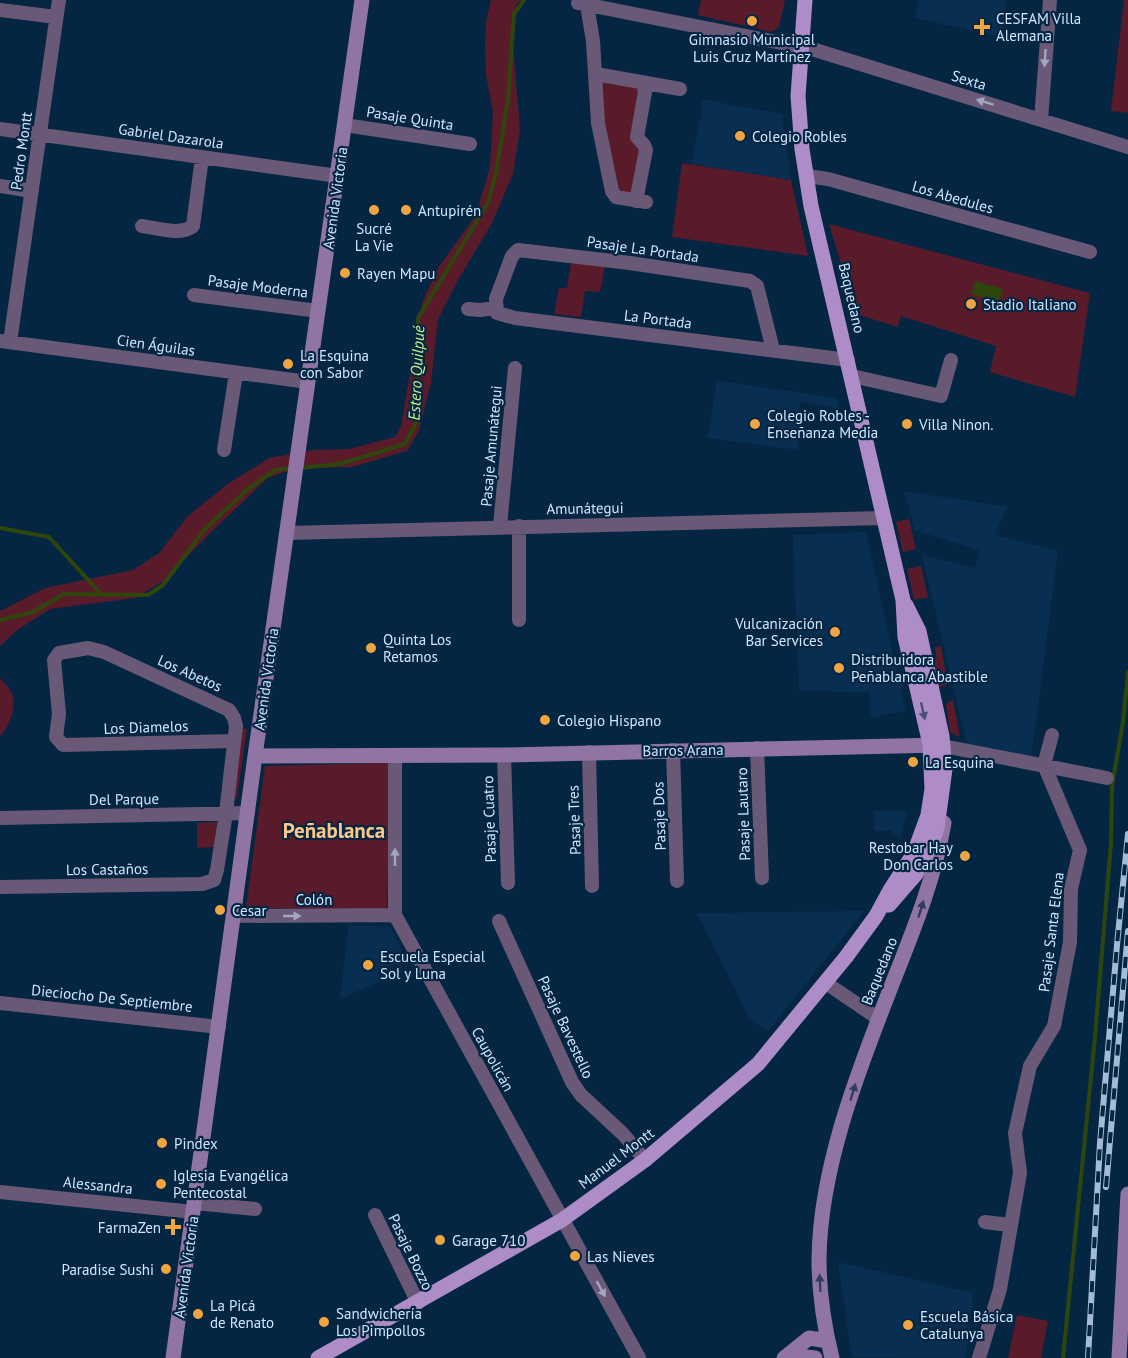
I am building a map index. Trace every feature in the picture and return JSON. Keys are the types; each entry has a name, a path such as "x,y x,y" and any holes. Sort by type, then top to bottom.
{"main road":[{"name":"Baquedano","path":"805,0 799,114 802,149 812,206 903,600 905,637 945,770"},
{"name":"Manuel Montt","path":"318,1358 562,1220 645,1160 758,1064 826,983 876,916 920,840 932,789 937,745"},
{"name":"Manuel Montt","path":"876,916 897,896 925,858 937,828 945,770"}],"street":[{"name":"Pedro Montt","path":"5,342 32,190 59,0"},
{"name":"Avenida Victoria","path":"173,1358 362,0"},
{"path":"1041,120 1050,0"},
{"name":"Sexta","path":"596,74 589,5 812,49 1128,147"},
{"path":"0,10 56,17"},
{"path":"643,84 645,92 637,137 652,147 641,202 616,197 612,191 598,123 596,74 680,89"},
{"name":"Pasaje Quinta","path":"345,125 470,144"},
{"name":"Gabriel Dazarola","path":"0,129 338,176"},
{"path":"142,226 182,231 193,226 202,157"},
{"name":"Los Abedules","path":"807,176 828,179 1090,252"},
{"path":"0,186 32,190"},
{"name":"Pasaje La Portada","path":"496,308 496,299 512,256 518,250 630,263 750,281 757,286 773,350"},
{"name":"Pasaje Moderna","path":"194,295 318,311"},
{"name":"La Portada","path":"468,309 496,308 497,313 515,318 848,360"},
{"name":"Cien Águilas","path":"5,342 308,382"},
{"path":"852,376 941,396 951,360"},
{"name":"Pasaje Amunátegui","path":"500,526 516,368"},
{"path":"224,450 236,373"},
{"name":"Amunátegui","path":"287,534 500,526 883,518"},
{"path":"519,526 519,620"},
{"name":"Los Abetos","path":"59,743 56,737 59,714 54,660 59,654 88,648 104,652 229,710 234,718 234,741 226,813 214,880"},
{"path":"1044,765 1052,735"},
{"name":"Los Diamelos","path":"59,743 67,746 234,741"},
{"name":"Barros Arana","path":"255,756 395,756 937,745 1107,778"},
{"name":"Pasaje Lautaro","path":"758,748 762,878"},
{"name":"Pasaje Dos","path":"673,750 677,881"},
{"name":"Pasaje Tres","path":"589,752 592,886"},
{"name":"Pasaje Cuatro","path":"504,754 508,883"},
{"name":"Caupolicán","path":"395,756 395,915 639,1358"},
{"name":"Pasaje Santa Elena","path":"979,1358 1000,1289 1010,1225 1027,1174 1015,1133 1030,1066 1054,1026 1070,942 1071,889 1080,850 1044,765"},
{"name":"Baquedano","path":"832,1358 821,1292 819,1259 826,1192 846,1113 879,1019 921,912 935,861 946,806 945,770"},
{"name":"Del Parque","path":"0,818 248,813"},
{"name":"Los Castaños","path":"0,887 202,884 214,880"},
{"name":"Colón","path":"234,916 395,915"},
{"name":"Pasaje Bavestello","path":"499,921 572,1082 581,1095 623,1134 645,1160"},
{"path":"826,983 879,1019"},
{"name":"Dieciocho De Septiembre","path":"0,1003 219,1027"},
{"name":"Alessandra","path":"0,1192 194,1208 255,1209"},
{"path":"1119,1358 1125,1291 1128,1194"},
{"name":"Pasaje Bozzo","path":"375,1215 418,1303"},
{"path":"985,1222 1010,1225"},
{"path":"786,1357 809,1338 828,1341"},
{"path":"786,1357 815,1358"}],"shaded area":[{"path":"491,0 521,0 516,5 511,22 520,129 513,174 492,223 438,319 431,383 419,431 407,451 352,467 284,472 268,478 165,580 135,598 50,609 16,631 0,646 0,611 45,588 133,570 159,553 188,516 229,483 269,458 313,450 349,449 395,437 401,426 422,303 438,268 476,215 490,167 493,111 486,75 485,45 486,22"},
{"name":"Gimnasio Municipal Luis Cruz Martínez","path":"701,0 785,0 779,27 771,32 698,15"},
{"name":"CESFAM Villa Alemana","path":"919,0 1006,0 1003,37 915,18"},
{"path":"1124,0 1128,0 1128,113 1111,111"},
{"path":"601,79 640,87 641,147 630,195 618,192 602,127"},
{"name":"Colegio Robles","path":"701,99 782,114 791,180 691,164 701,115"},
{"path":"682,163 791,180 808,256 672,237"},
{"name":"Stadio Italiano","path":"829,224 1090,293 1075,397 990,372 996,346 901,316 898,327 856,314"},
{"path":"571,263 605,266 600,292 585,291 581,317 554,314 559,288 567,288"},
{"path":"975,281 1003,289 999,302 971,294"},
{"name":"Colegio Robles - Enseñanza Media","path":"717,381 837,398 840,410 800,401 798,450 708,438"},
{"path":"904,491 1007,507 995,535 1058,551 1031,760 967,744 922,555 975,568 980,551 915,530"},
{"path":"909,519 916,549 903,552 896,522"},
{"path":"866,532 906,711 870,718 870,693 799,690 793,535"},
{"path":"921,566 928,597 914,600 907,569"},
{"path":"941,646 948,685 938,687 933,664 936,656 935,647"},
{"path":"0,678 11,692 14,704 9,722 0,736"},
{"path":"953,700 960,737 950,732 946,704"},
{"path":"242,729 247,729 237,798 232,800"},
{"path":"390,763 387,910 246,908 265,766"},
{"path":"874,811 907,811 900,840 891,830 874,831"},
{"path":"217,822 214,847 197,848 197,823"},
{"path":"864,911 768,1031 749,1018 697,913"},
{"name":"Escuela Especial Sol y Luna","path":"349,925 390,927 406,959 377,972 382,980 340,999"},
{"name":"Escuela Básica Catalunya","path":"838,1262 973,1293 966,1358 852,1357"},
{"path":"1017,1315 1048,1321 1041,1358 1008,1358"}],"waterway":[{"name":"Estero Quilpué","path":"299,468 340,464 405,444 417,421 418,318 488,203 496,173 508,99 514,14 524,0"},
{"name":"Estero Quilpué","path":"0,620 33,612 64,594 148,595 163,585 204,530 248,489 275,470 291,468"},
{"path":"0,528 49,537 101,594"},
{"path":"1063,1358 1095,1037 1111,843 1112,786 1123,722 1128,672"}],"railway":[{"path":"1088,1358 1100,1143 1128,834"},
{"path":"1106,1187 1128,931"}],"place":[{"name":"Gimnasio Municipal Luis Cruz Martínez","path":"752,21"},
{"name":"CESFAM Villa Alemana","path":"982,27"},
{"name":"Colegio Robles","path":"740,136"},
{"name":"Sucré La Vie","path":"374,210"},
{"name":"Antupirén","path":"406,210"},
{"name":"Rayen Mapu","path":"345,273"},
{"name":"Stadio Italiano","path":"971,304"},
{"name":"La Esquina con Sabor","path":"288,364"},
{"name":"Colegio Robles - Enseñanza Media","path":"755,424"},
{"name":"Villa Ninon.","path":"907,424"},
{"name":"Vulcanización Bar Services","path":"835,632"},
{"name":"Quinta Los Retamos","path":"371,648"},
{"name":"Distribuidora Peñablanca Abastible","path":"839,668"},
{"name":"Colegio Hispano","path":"545,720"},
{"name":"La Esquina","path":"913,762"},
{"name":"Restobar Hay Don Carlos","path":"965,856"},
{"name":"Cesar","path":"220,910"},
{"name":"Escuela Especial Sol y Luna","path":"368,965"},
{"name":"Pindex","path":"162,1143"},
{"name":"Iglesia Evangélica Pentecostal","path":"161,1184"},
{"name":"FarmaZen","path":"173,1227"},
{"name":"Garage 710","path":"440,1240"},
{"name":"Las Nieves","path":"575,1256"},
{"name":"Paradise Sushi","path":"166,1269"},
{"name":"La Picá de Renato","path":"198,1314"},
{"name":"Sandwichería Los Pimpollos","path":"324,1322"},
{"name":"Escuela Básica Catalunya","path":"908,1325"}],"district":[{"name":"Peñablanca","path":"334,830"}]}
